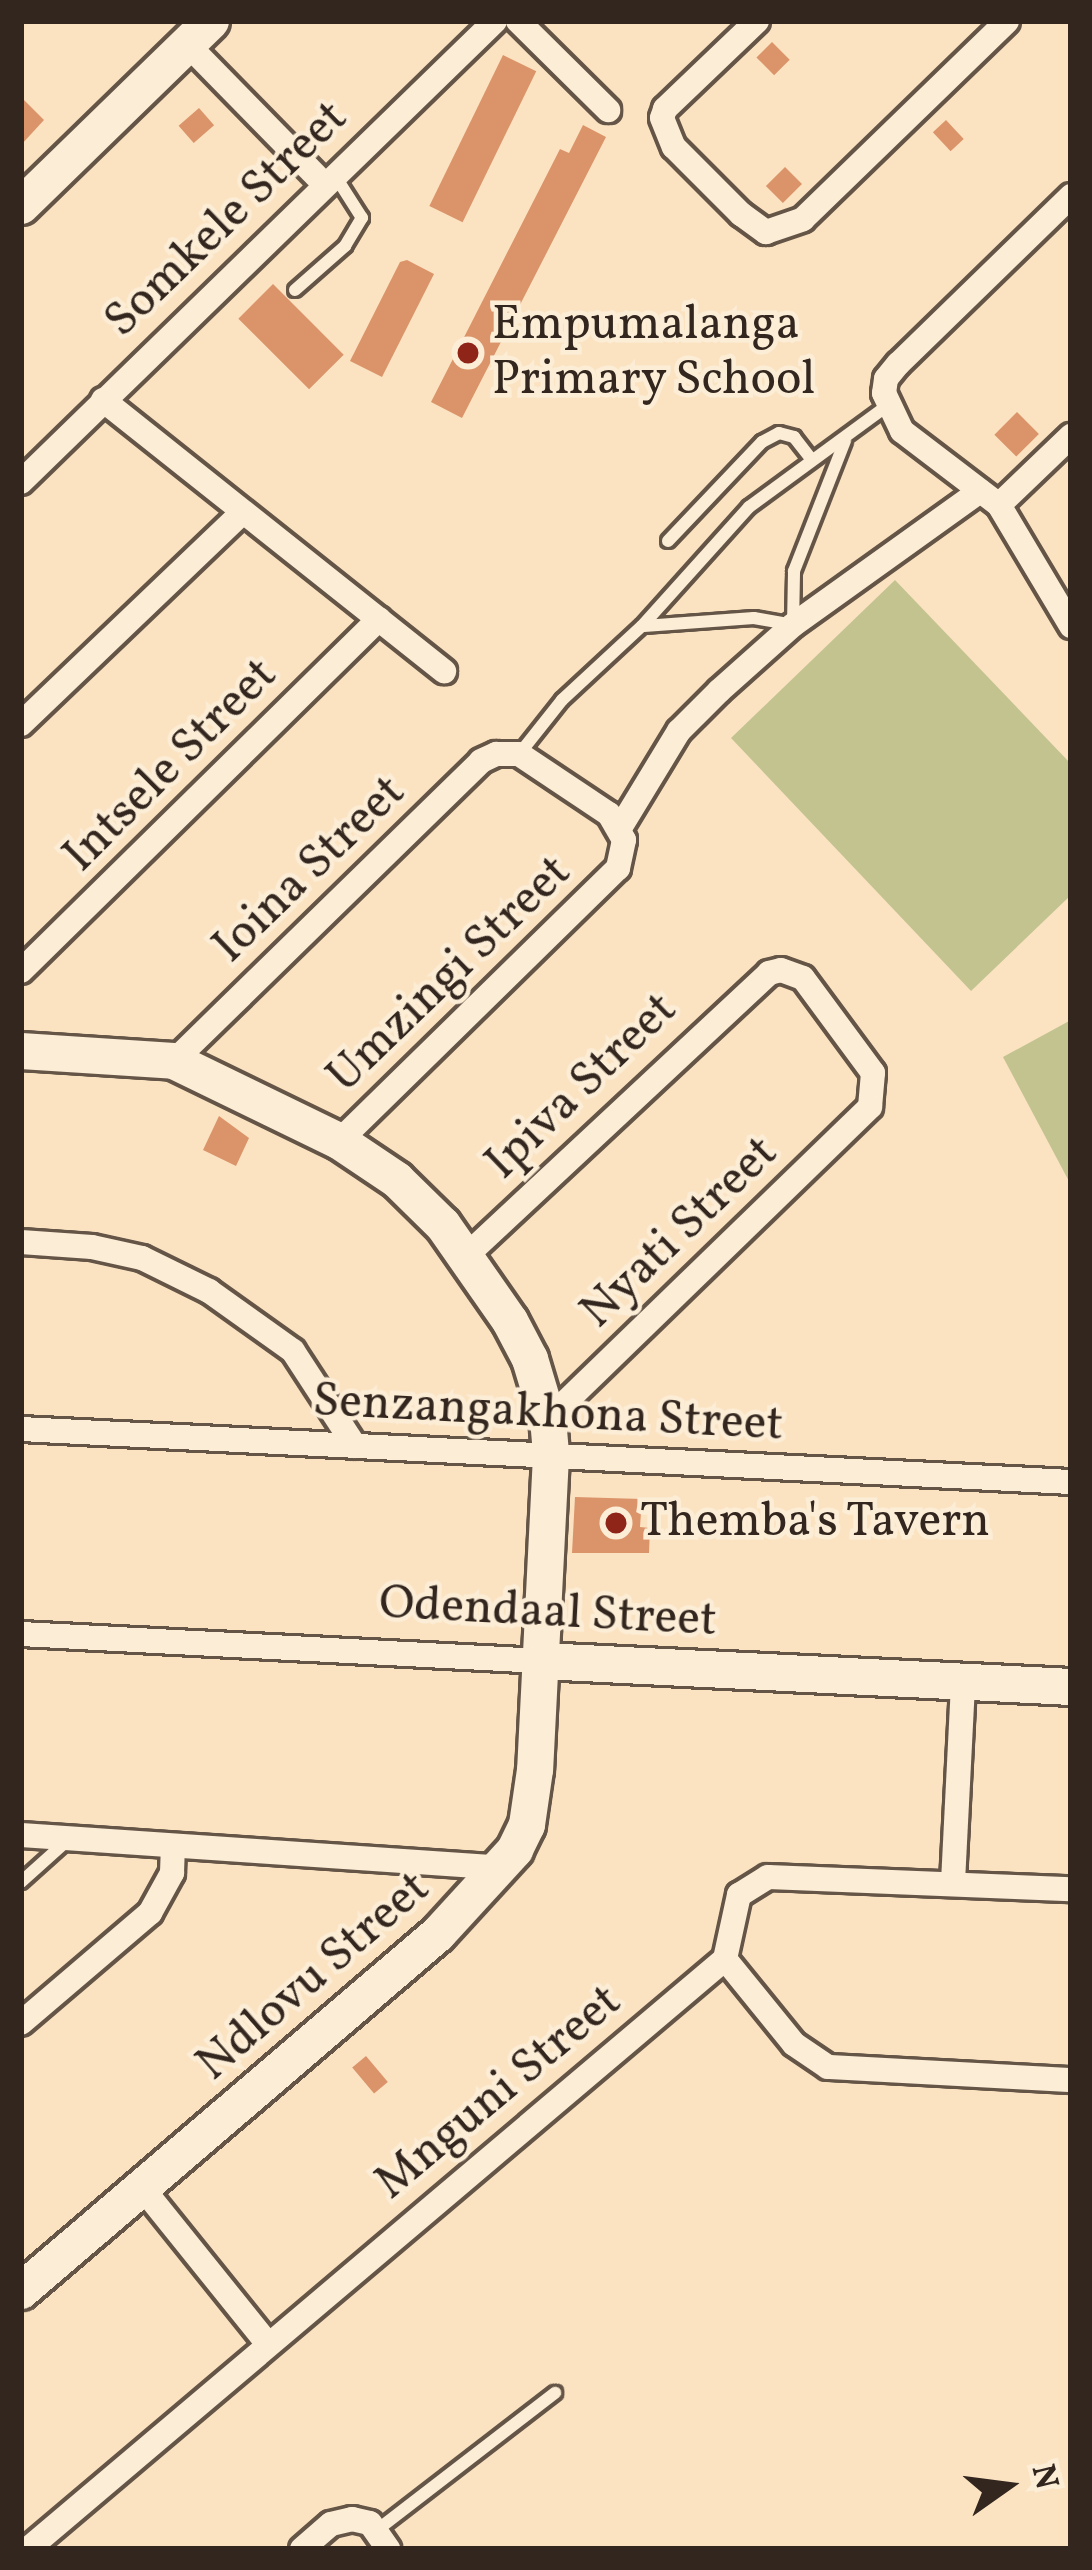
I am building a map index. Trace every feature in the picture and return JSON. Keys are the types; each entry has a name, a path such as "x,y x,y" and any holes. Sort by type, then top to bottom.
{"street":[{"name":"Somkele Street","path":"21,482 328,178 495,21"},
{"path":"518,21 608,110"},
{"path":"758,21 665,109 665,134 741,214 766,232 802,219 1007,21"},
{"path":"21,206 199,32 328,178"},
{"path":"1071,196 886,379 887,406 902,430 990,498 1071,626"},
{"path":"103,400 240,514 444,671"},
{"path":"515,753 609,814 620,828 680,731 793,625 1069,444"},
{"path":"21,724 240,514"},
{"name":"Intsele Street","path":"21,971 379,620"},
{"name":"Ioina Street","path":"174,1061 482,761 515,753"},
{"name":"Umzingi Street","path":"339,1141 618,868 625,855 620,828"},
{"name":"Ipiva Street","path":"467,1255 756,980 781,970 803,978 873,1073 870,1107"},
{"name":"Ndlovu Street","path":"21,1051 145,1055 174,1061 339,1141 397,1180 467,1255 530,1359 548,1419 551,1456 532,1805 522,1837 502,1868 438,1934 21,2291"},
{"name":"Nyati Street","path":"548,1419 870,1107"},
{"path":"21,1242 92,1247 142,1258 209,1291 293,1351 355,1446"},
{"name":"Senzangakhona Street","path":"21,1429 1071,1482"},
{"name":"Odendaal Street","path":"21,1634 1071,1687"},
{"path":"953,1882 963,1682"},
{"path":"21,1835 502,1868"},
{"path":"21,2024 151,1913 172,1873 173,1846"},
{"path":"1071,1889 756,1879 746,1886 734,1908 725,1959 794,2044 828,2067 1071,2080"},
{"name":"Mnguni Street","path":"28,2549 725,1959"},
{"path":"144,2190 268,2344"},
{"path":"302,2549 331,2524 344,2520 362,2520 383,2540"}],"lane":[{"path":"295,290 345,246 362,218 328,178"},
{"path":"515,753 562,700 642,626 749,508 887,406"},
{"path":"668,542 763,442 779,434 794,437 812,460"},
{"path":"642,626 754,618 793,625 794,572 845,441"},
{"path":"21,1882 70,1838"},
{"path":"383,2540 555,2393"}],"green space":[{"path":"895,580 1071,764 1071,895 971,991 731,738"},
{"path":"1071,1020 1071,1185 1003,1057"}],"building":[{"path":"772,42 790,60 774,75 756,58"},
{"path":"503,55 536,71 463,222 429,206"},
{"path":"21,97 44,120 21,145"},
{"path":"199,108 214,125 194,143 179,126"},
{"path":"946,120 964,139 951,151 933,132"},
{"name":"Empumalanga Primary School","path":"583,125 606,137 462,418 431,402 560,149 569,153"},
{"path":"785,167 802,184 783,203 766,186"},
{"path":"407,260 434,274 382,377 350,361 400,262"},
{"path":"273,284 344,355 309,389 238,319"},
{"path":"1017,412 1039,434 1016,457 994,435"},
{"path":"219,1116 249,1138 236,1166 203,1150"},
{"path":"575,1497 642,1499 640,1527 650,1528 649,1553 572,1553"},
{"path":"366,2056 388,2082 374,2094 352,2068"}],"place":[{"name":"Empumalanga Primary School","path":"468,353"},
{"name":"Themba's Tavern","path":"616,1523"}]}
